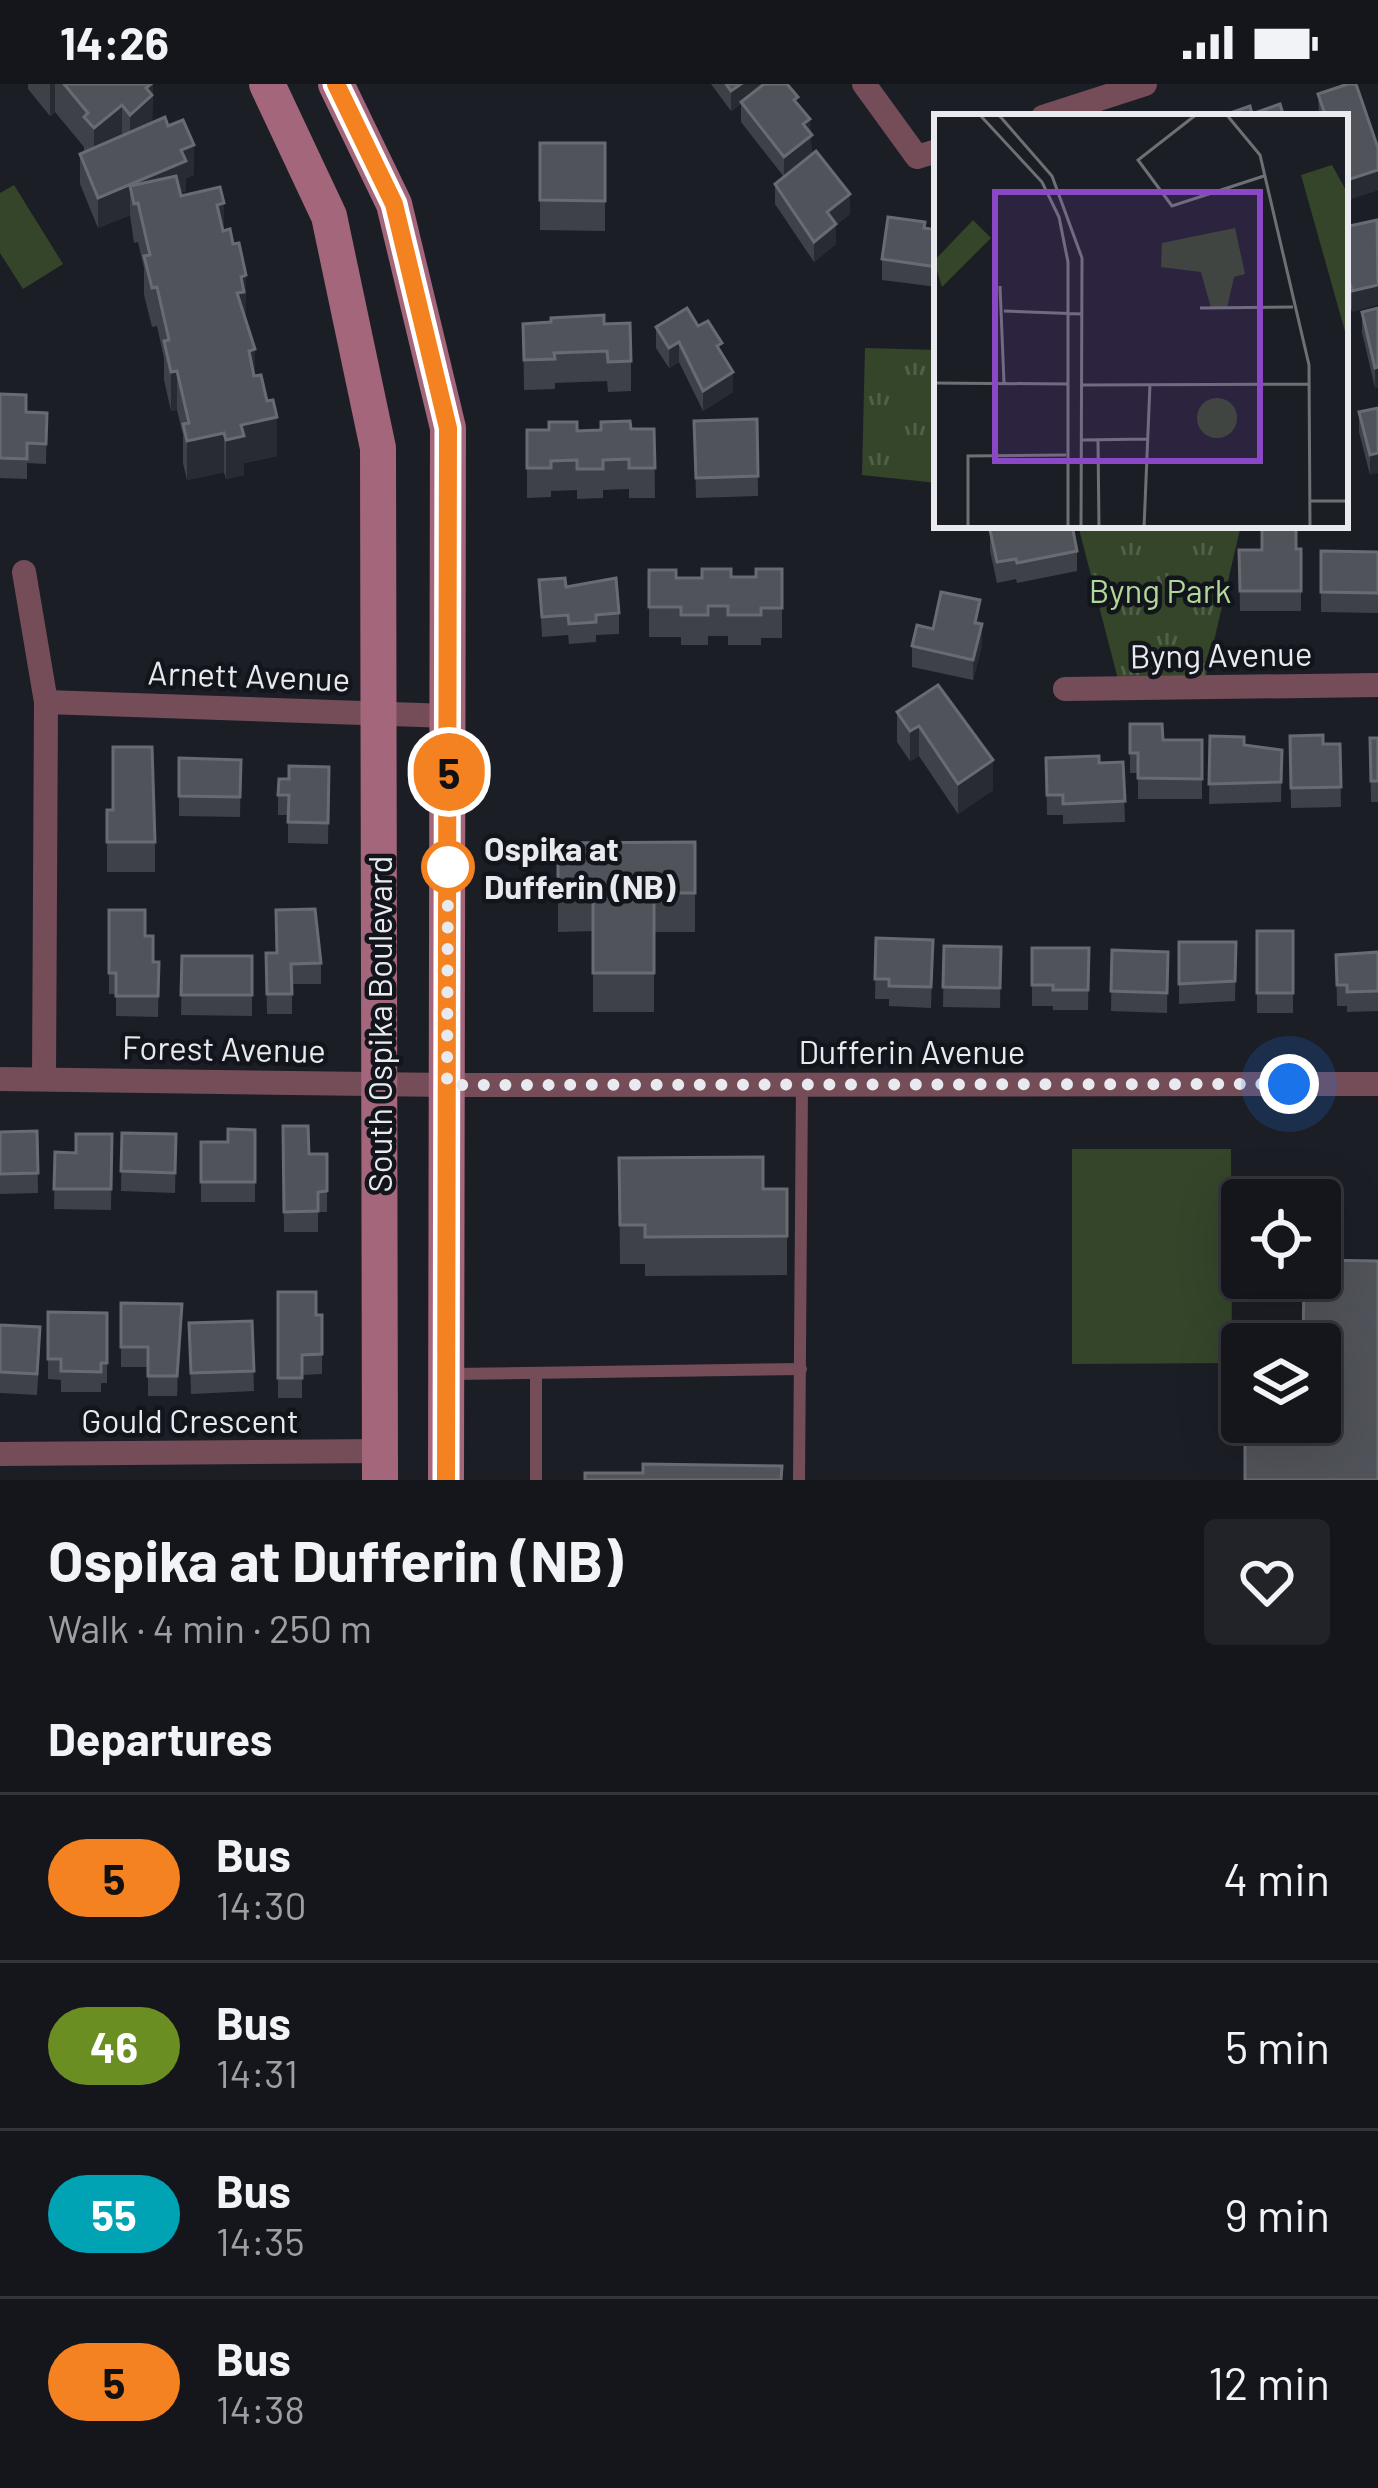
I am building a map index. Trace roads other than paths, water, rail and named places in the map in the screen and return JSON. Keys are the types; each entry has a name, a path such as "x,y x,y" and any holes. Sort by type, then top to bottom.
{"main road":[{"name":"South Ospika Boulevard","path":"267,84 329,216 378,448 380,1466"},
{"name":"South Ospika Boulevard","path":"336,84 394,204 448,428 446,1480"}],"street":[{"path":"864,84 917,158 934,152"},
{"path":"1052,114 1145,84"},
{"path":"24,572 46,701 44,1079"},
{"name":"Byng Avenue","path":"1065,688 1378,685"},
{"name":"Arnett Avenue","path":"46,701 449,716"},
{"name":"Forest Avenue","path":"0,1079 447,1085"},
{"name":"Dufferin Avenue","path":"447,1085 1378,1084"},
{"name":"Gould Crescent","path":"0,1454 380,1466"}],"lane":[{"path":"800,1480 802,1084"},
{"path":"446,1374 801,1369"},
{"path":"536,1372 536,1480"}],"place":[{"name":"Ospika at Dufferin (NB)","path":"448,867"}],"park label":[{"name":"Byng Park","path":"1160,590"}]}
